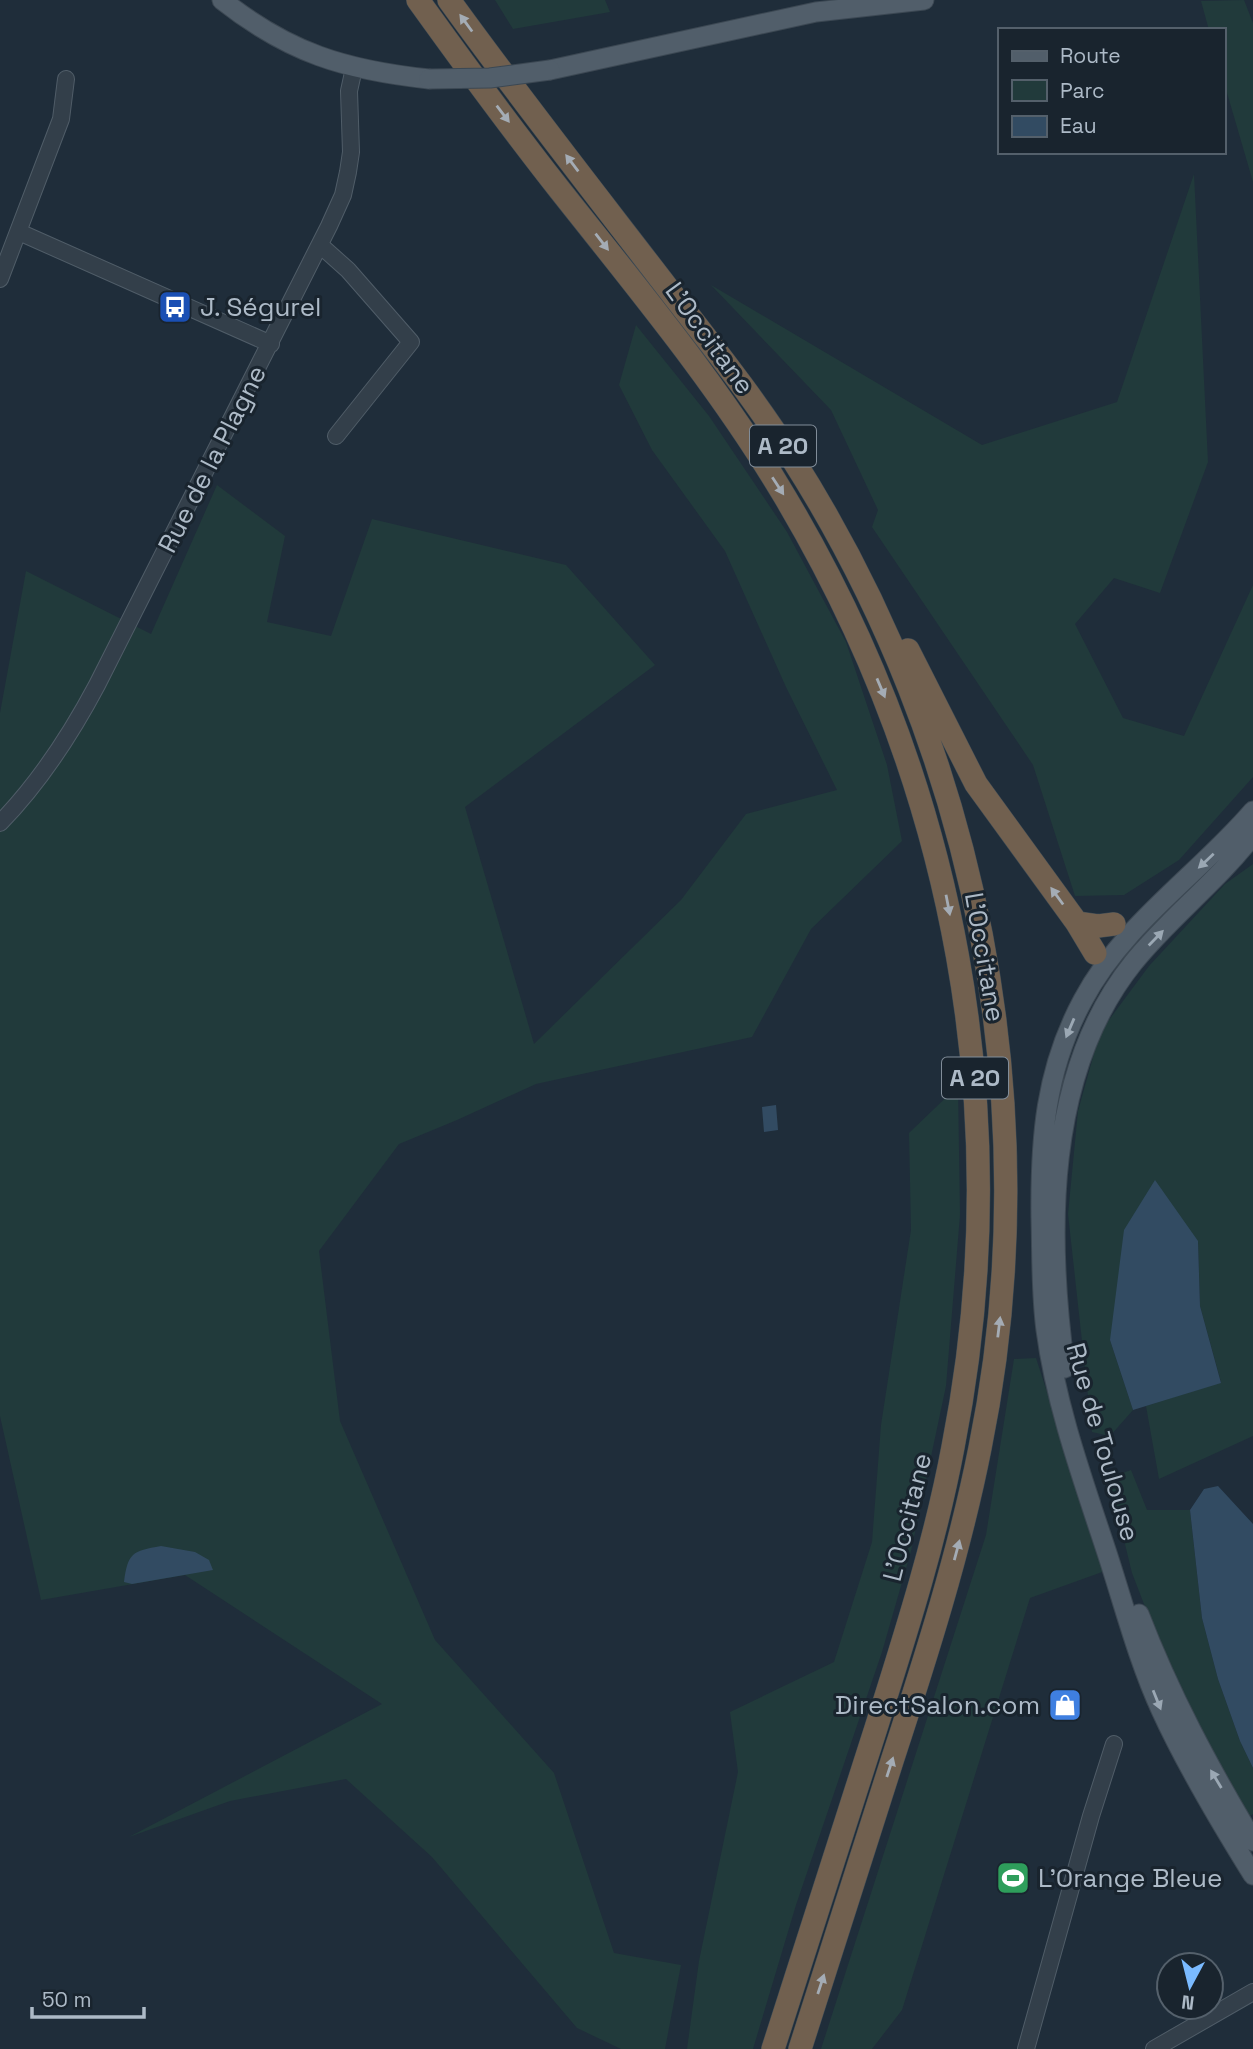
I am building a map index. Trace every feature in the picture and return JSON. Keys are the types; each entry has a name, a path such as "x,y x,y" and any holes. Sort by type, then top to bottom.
{"highway":[{"name":"L'Occitane","path":"418,0 559,189 669,328 776,483 815,549 849,615 904,748 932,835 960,962 974,1062 979,1162 976,1264 966,1377 959,1418 940,1508 915,1598 773,2049"},
{"name":"L'Occitane","path":"449,0 791,456 865,586 931,747 974,895 997,1030 1002,1084 1006,1203 1003,1274 990,1395 961,1532 928,1651 800,2049"},
{"path":"865,586 902,638 976,783 1077,923 1098,961"},
{"path":"1077,923 1098,926 1114,924"}],"main road":[{"path":"222,0 240,15 281,40 328,60 354,68 429,79 490,78 550,70 816,12 924,0"},
{"name":"Rue de Toulouse","path":"1253,811 1220,848 1098,961 1058,1056 1042,1135 1055,1237 1060,1334 1067,1382 1091,1475 1140,1616 1170,1690 1206,1762 1253,1841"},
{"name":"Rue de Toulouse","path":"1253,835 1232,862 1140,955 1113,991 1096,1020 1077,1065 1049,1178 1042,1292 1046,1332 1058,1392 1079,1467 1140,1655 1160,1707 1179,1746 1253,1875"},
{"path":"1114,924 1159,904"},
{"path":"1098,961 1113,991"}],"street":[{"name":"Rue de la Plagne","path":"0,823 14,809 75,726 320,245 343,195 348,172 351,152 349,91 354,68"},
{"path":"0,278 61,119 66,79"},
{"path":"19,232 271,344"},
{"path":"320,245 348,270 411,342 336,436"},
{"path":"1026,2049 1091,1816 1114,1744"},
{"path":"1154,2049 1253,1992"}],"green space":[{"path":"495,0 605,0 610,12 513,29"},
{"path":"1244,0 1253,23 1253,182 1225,86 1225,28 1208,28 1201,1"},
{"path":"1194,174 1208,462 1160,593 1114,578 1075,624 1123,718 1184,736 1253,585 1253,777 1179,860 1124,895 1075,896 1033,765 872,527 878,510 831,410 711,285 982,445 1117,402"},
{"path":"636,325 709,416 787,532 846,642 887,765 902,841 811,929 752,1037 536,1084 399,1144 319,1251 340,1421 435,1640 554,1773 614,1953 681,1965 665,2049 621,2049 577,2028 432,1857 346,1779 230,1801 129,1837 382,1704 185,1575 41,1600 0,1416 0,713 26,571 151,634 217,485 285,536 267,622 331,636 372,519 566,565 655,665 465,807 534,1044 681,900 746,814 837,790 786,687 725,551 652,450 619,385"},
{"path":"1253,864 1253,1436 1159,1479 1146,1406 1221,1382 1200,1306 1198,1241 1110,1340 1133,1410 1110,1436 1092,1432 1068,1214 1078,1111 1100,1032 1149,966 1225,884"},
{"path":"958,1086 960,1215 946,1386 911,1551 882,1652 796,1905 753,2049 687,2049 699,1961 738,1772 730,1712 834,1662 872,1542 881,1425 911,1230 909,1133"},
{"path":"1036,1358 1105,1571 1030,1598 902,2010 872,2049 821,2049 986,1535 1014,1359"},
{"path":"1131,1470 1147,1510 1190,1510 1202,1618 1218,1679 1240,1741 1253,1768 1253,1814 1247,1818 1176,1687 1132,1573 1109,1478"}],"water":[{"path":"776,1105 778,1130 764,1132 762,1107"},
{"path":"1155,1180 1198,1241 1200,1306 1221,1383 1133,1410 1110,1340 1124,1230"},
{"path":"1218,1486 1253,1524 1253,1768 1240,1741 1218,1679 1202,1618 1190,1510 1204,1489"},
{"path":"161,1546 195,1552 209,1560 213,1570 132,1584 124,1582 127,1565 133,1555"}],"place":[{"name":"J. Ségurel","path":"175,307"},
{"name":"DirectSalon.com","path":"1065,1705"},
{"name":"L'Orange Bleue","path":"1013,1878"}]}
